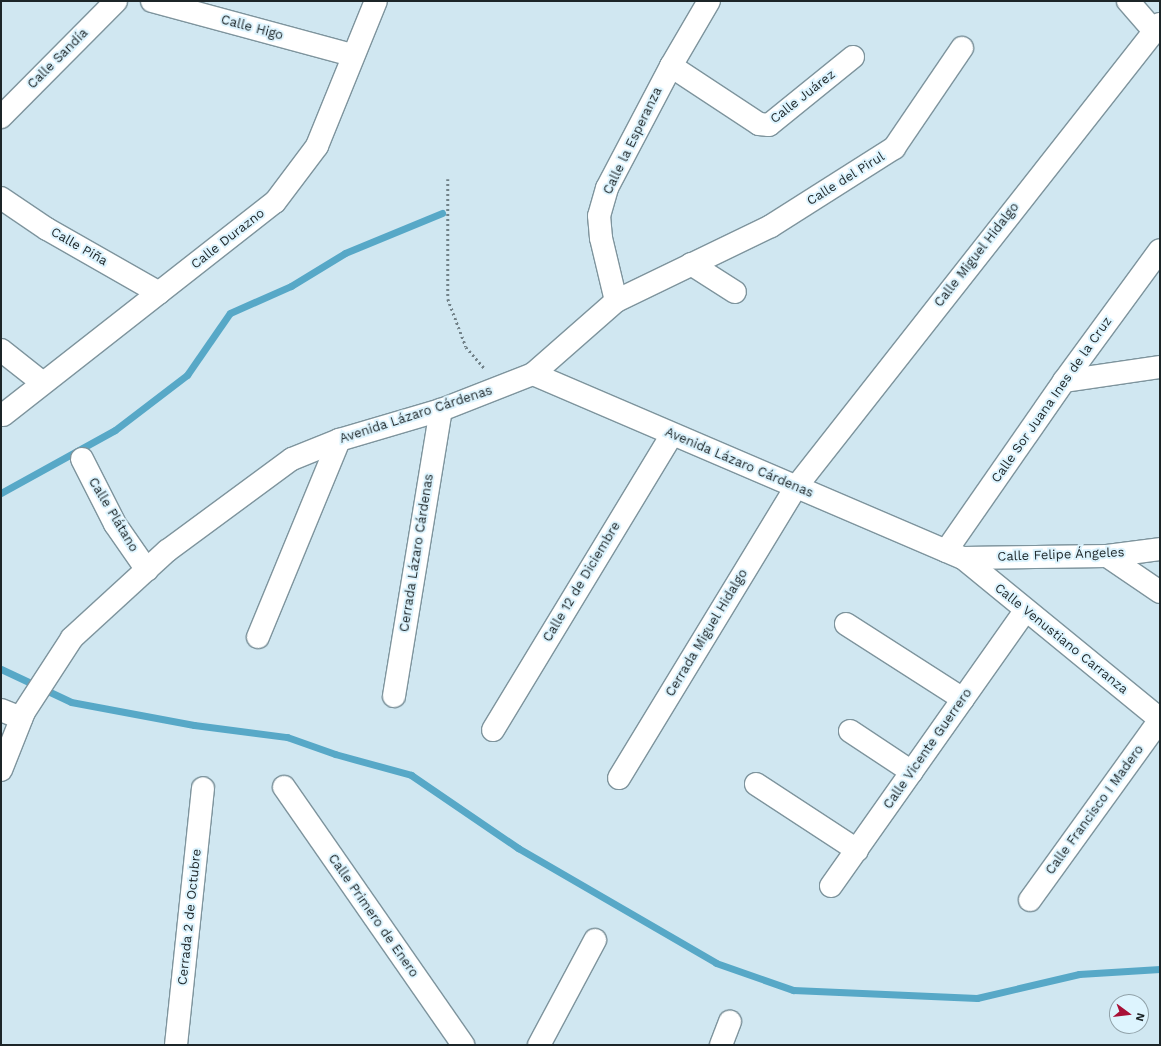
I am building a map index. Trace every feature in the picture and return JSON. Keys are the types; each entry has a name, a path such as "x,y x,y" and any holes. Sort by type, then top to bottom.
{"street":[{"name":"Calle Sandía","path":"1,117 116,1"},
{"name":"Calle Higo","path":"152,1 352,55"},
{"name":"Calle Durazno","path":"3,415 275,202 317,146 352,55 376,1"},
{"name":"Calle la Esperanza","path":"616,301 601,238 599,216 607,188 671,66 709,1"},
{"path":"1128,1 1156,27"},
{"name":"Calle Miguel Hidalgo","path":"796,488 1156,27"},
{"name":"Calle del Pirul","path":"616,301 771,226 894,148 962,48"},
{"name":"Calle Juárez","path":"671,66 759,124 769,125 853,57"},
{"name":"Calle Piña","path":"1,198 47,229 159,293"},
{"name":"Calle Sor Juana Ines de la Cruz","path":"954,555 1064,381 1160,250"},
{"path":"692,264 735,292"},
{"path":"534,374 616,301"},
{"path":"1,350 43,383"},
{"path":"1064,381 1160,367"},
{"name":"Avenida Lázaro Cárdenas","path":"1,770 23,715 72,638 168,551 292,460 340,440 441,410 534,374 672,435 954,555"},
{"name":"Cerrada Lázaro Cárdenas","path":"394,696 441,410"},
{"name":"Calle 12 de Diciembre","path":"493,730 672,435"},
{"path":"258,637 340,440"},
{"name":"Calle Plátano","path":"82,459 115,524 147,570"},
{"name":"Cerrada Miguel Hidalgo","path":"619,778 796,488"},
{"name":"Calle Felipe Ángeles","path":"954,555 1107,556 1160,549"},
{"name":"Calle Venustiano Carranza","path":"954,555 1160,720"},
{"path":"1107,556 1160,592"},
{"name":"Calle Vicente Guerrero","path":"831,886 1025,611"},
{"path":"846,624 963,699"},
{"path":"1,710 23,715"},
{"name":"Calle Francisco I Madero","path":"1030,900 1160,720"},
{"path":"850,731 912,772"},
{"path":"756,784 857,850"},
{"name":"Calle Primero de Enero","path":"284,787 463,1045"},
{"name":"Cerrada 2 de Octubre","path":"176,1045 203,788"},
{"path":"539,1045 595,940"},
{"path":"721,1045 730,1022"}],"path":[{"path":"448,179 448,299 466,347 500,387"}],"waterway":[{"path":"1,493 115,430 187,375 230,313 291,286 345,253 442,213"},
{"path":"1,669 71,702 194,725 287,737 335,754 411,775 518,848 716,963 793,990 977,998 1079,974 1160,969"}]}
